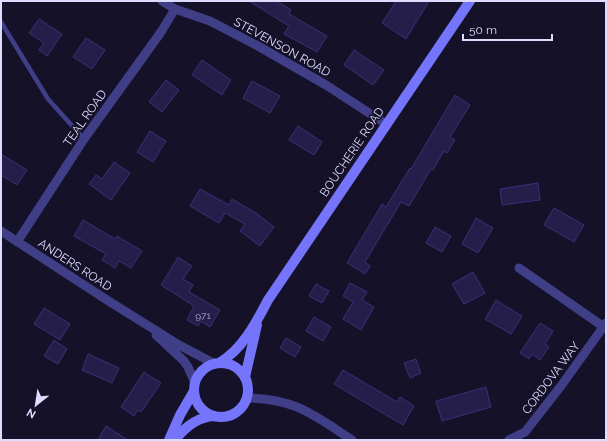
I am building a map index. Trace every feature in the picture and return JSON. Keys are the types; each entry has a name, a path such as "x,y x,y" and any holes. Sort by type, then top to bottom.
{"main road":[{"name":"BOUCHERIE ROAD","path":"217,363 229,357 258,319 268,300 470,1"},
{"name":"BOUCHERIE ROAD","path":"245,377 258,319"},
{"path":"169,440 194,387 197,376 202,370 217,363 231,365 241,372 245,377 248,387 247,398 244,404 234,414 220,417 204,417 189,425 175,440"},
{"path":"194,387 195,399 200,407 214,416"}],"street":[{"name":"STEVENSON ROAD","path":"162,1 175,9 210,21 258,46 326,85 386,124"},
{"name":"TEAL ROAD","path":"17,242 84,139 161,32 175,9"},
{"name":"ANDERS ROAD","path":"1,231 179,345 217,363"},
{"path":"519,268 605,325"},
{"name":"ANDERS ROAD","path":"137,318 184,361 188,367 194,387"},
{"name":"CORDOVA WAY","path":"509,440 525,432 561,386 605,325"},
{"path":"247,398 267,398 286,402 308,411 352,440"}],"lane":[{"path":"1,22 48,99 84,139"}],"building":[{"path":"249,1 277,1 291,10 289,14 327,36 317,52 284,34 289,26"},
{"path":"396,1 429,1 406,39 382,23"},
{"path":"39,19 62,34 47,56 39,50 44,43 29,33"},
{"path":"86,38 105,50 92,69 73,57"},
{"path":"354,50 384,70 373,85 344,65"},
{"path":"202,60 231,80 222,95 192,75"},
{"path":"166,80 179,90 162,112 149,102"},
{"path":"252,81 280,96 270,113 243,98"},
{"path":"455,95 470,105 450,137 455,140 447,153 444,151 433,170 431,169 409,206 401,202 365,262 370,266 365,274 347,263 382,204 386,207 410,168 411,169"},
{"path":"298,126 322,142 314,155 289,140"},
{"path":"150,131 166,141 153,162 137,152"},
{"path":"1,154 27,170 17,185 1,175"},
{"path":"114,162 130,173 111,200 89,184 96,175 102,179"},
{"path":"538,183 540,200 502,205 500,189"},
{"path":"200,189 229,205 232,199 256,213 274,227 260,246 240,231 245,224 225,213 219,223 190,206"},
{"path":"554,208 584,225 574,242 544,225"},
{"path":"476,218 493,228 478,253 462,244"},
{"path":"83,220 115,239 117,236 142,251 131,268 119,261 115,268 102,260 106,254 74,236"},
{"path":"435,227 451,236 442,252 426,243"},
{"path":"178,257 192,266 183,279 193,285 189,292 220,310 210,327 201,321 198,326 187,320 194,306 161,285"},
{"path":"473,272 485,293 464,304 452,284"},
{"path":"350,283 367,292 362,300 374,307 361,330 343,319 353,302 343,296"},
{"path":"316,284 329,291 322,303 309,296"},
{"path":"496,300 522,316 511,334 485,319"},
{"path":"44,308 70,324 60,340 34,324"},
{"path":"314,317 331,327 323,341 306,331"},
{"path":"540,323 553,331 545,344 549,347 540,360 532,354 529,359 520,353"},
{"path":"286,338 301,347 295,357 280,348"},
{"path":"54,340 67,349 58,364 44,356"},
{"path":"88,354 119,368 112,383 82,370"},
{"path":"416,359 421,373 410,378 404,363"},
{"path":"343,370 397,402 400,397 414,406 403,425 334,384"},
{"path":"144,372 161,383 141,412 138,410 134,416 121,407"},
{"path":"486,387 491,407 442,421 436,401"},
{"path":"106,426 128,440 98,440"}]}
